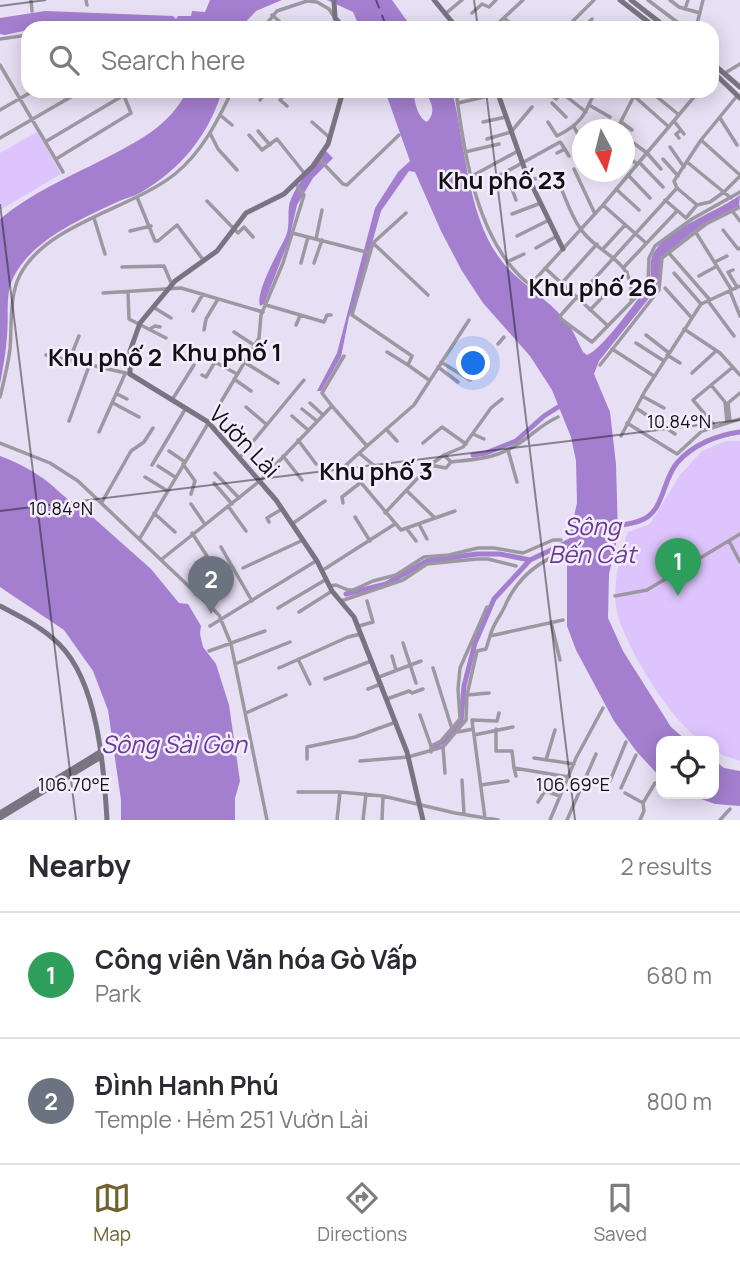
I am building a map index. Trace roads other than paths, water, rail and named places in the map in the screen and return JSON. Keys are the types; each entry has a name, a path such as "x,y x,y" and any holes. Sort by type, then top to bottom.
{"main road":[{"path":"336,0 336,17 339,21"},
{"path":"434,0 450,21"},
{"path":"620,0 646,21"},
{"path":"631,0 658,21"},
{"path":"719,69 740,87"},
{"path":"719,78 739,95"},
{"path":"127,374 130,351 140,323 170,286 216,251 251,209 284,194 319,159 330,139 341,98"},
{"path":"500,98 522,162 563,249"},
{"name":"Vườn Lài","path":"127,374 208,422 261,480 323,570 331,589 354,617 379,677 408,757 423,820"},
{"path":"0,606 37,626 52,638 69,656 81,677 100,755 107,820"},
{"path":"0,815 100,755"}],"street":[{"path":"31,0 32,11"},
{"path":"445,14 462,0"},
{"path":"472,13 482,5 489,7 496,0"},
{"path":"501,21 523,0"},
{"path":"575,21 594,0"},
{"path":"648,0 676,21"},
{"path":"670,0 685,9 700,13"},
{"path":"685,9 688,0"},
{"path":"698,21 704,0"},
{"path":"267,21 272,15 301,2 314,1 329,9 336,17"},
{"path":"272,15 279,21"},
{"path":"504,18 508,21"},
{"path":"0,39 21,36"},
{"path":"724,73 740,64"},
{"path":"0,65 63,172"},
{"path":"0,82 8,78"},
{"path":"698,205 677,188 674,181 701,140 739,95"},
{"path":"0,138 69,98"},
{"path":"46,142 115,98"},
{"path":"56,159 131,113 125,98"},
{"path":"0,397 8,361 19,275 39,252 70,230 137,197 175,174 201,147 228,98"},
{"path":"282,98 280,100 287,106"},
{"path":"457,98 465,152 483,213 514,273 530,285 622,182"},
{"path":"458,103 476,98"},
{"path":"552,98 566,117"},
{"path":"554,101 557,98"},
{"path":"570,98 586,112"},
{"path":"580,119 592,98"},
{"path":"622,119 633,98"},
{"path":"636,98 669,127"},
{"path":"658,98 679,115"},
{"path":"635,167 693,98"},
{"path":"0,110 20,99"},
{"path":"589,105 610,117"},
{"path":"487,139 511,132 532,107"},
{"path":"220,115 232,125"},
{"path":"482,122 506,117"},
{"path":"720,118 737,145"},
{"path":"674,121 684,134"},
{"path":"312,122 330,139"},
{"path":"548,122 569,156"},
{"path":"557,136 572,128"},
{"path":"679,138 676,134 681,130"},
{"path":"258,131 270,145"},
{"path":"210,133 218,149 237,170"},
{"path":"249,135 262,150 276,139 305,174"},
{"path":"319,159 347,186 399,135"},
{"path":"665,200 686,218 698,205 710,202 724,192 740,175 701,140"},
{"path":"493,178 560,142"},
{"path":"465,152 499,144"},
{"path":"635,144 661,169"},
{"path":"670,147 684,167"},
{"path":"557,153 565,149"},
{"path":"472,176 518,151"},
{"path":"663,159 678,176"},
{"path":"635,161 663,187"},
{"path":"687,162 731,198"},
{"path":"516,200 512,189 529,178 555,173 580,229 625,270 632,286 631,300"},
{"path":"580,182 595,214"},
{"path":"635,182 650,198"},
{"path":"140,537 261,331 262,312 283,263 304,195 296,184"},
{"path":"677,188 561,317 592,342 631,300 638,296 648,282 649,258 655,246 692,219 740,192"},
{"path":"616,189 639,210"},
{"path":"137,197 157,242 177,225 204,261"},
{"path":"207,201 238,233 244,227 253,237"},
{"path":"512,214 541,203"},
{"path":"603,205 646,243"},
{"path":"600,365 659,290 662,275 660,262 668,252 695,232 740,207"},
{"path":"316,239 322,210"},
{"path":"590,310 646,243 677,211"},
{"path":"733,211 740,221"},
{"path":"406,213 373,243 352,315 412,356 408,365"},
{"path":"94,218 106,254"},
{"path":"517,236 549,220"},
{"path":"603,249 625,225"},
{"path":"130,231 150,226"},
{"path":"723,230 738,249 740,248"},
{"path":"695,232 731,290 740,316"},
{"path":"292,233 369,253"},
{"path":"536,248 557,236"},
{"path":"301,263 308,237"},
{"path":"314,263 322,240"},
{"path":"373,243 428,295"},
{"path":"562,284 597,244"},
{"path":"668,252 709,300 734,337"},
{"path":"507,262 524,254"},
{"path":"699,276 727,256"},
{"path":"122,267 164,265 170,286"},
{"path":"545,268 607,326"},
{"path":"621,436 654,376 701,304 739,287 729,272 733,270"},
{"path":"674,273 701,304"},
{"path":"103,293 170,286 262,312"},
{"path":"665,288 691,317"},
{"path":"128,292 129,319 166,338"},
{"path":"193,311 203,294"},
{"path":"204,330 205,320 218,299"},
{"path":"265,305 324,322 327,315 331,315"},
{"path":"153,307 171,318"},
{"path":"296,325 300,316"},
{"path":"455,511 401,530 346,465 414,405 469,320"},
{"path":"150,329 160,327"},
{"path":"684,329 716,351 740,375"},
{"path":"234,332 254,345"},
{"path":"646,335 680,363"},
{"path":"70,360 79,336"},
{"path":"498,344 504,337"},
{"path":"636,343 664,361"},
{"path":"612,349 654,376"},
{"path":"692,373 716,351"},
{"path":"387,352 429,380"},
{"path":"46,355 127,374 99,432"},
{"path":"202,355 235,376 251,391"},
{"path":"344,356 322,393 368,446"},
{"path":"442,360 470,380"},
{"path":"202,375 206,377 215,362"},
{"path":"244,362 278,383"},
{"path":"172,400 194,365"},
{"path":"69,421 89,366"},
{"path":"438,367 458,382"},
{"path":"714,426 693,400 733,367"},
{"path":"240,457 304,380"},
{"path":"711,385 727,402 729,422"},
{"path":"727,402 740,393"},
{"path":"117,394 128,398"},
{"path":"642,396 664,408"},
{"path":"385,513 430,465 463,447 491,408 502,399"},
{"path":"113,403 138,417"},
{"path":"310,403 323,415"},
{"path":"162,559 261,480 332,406"},
{"path":"246,407 266,424"},
{"path":"175,477 155,466 186,408"},
{"path":"636,408 675,434"},
{"path":"302,409 317,421"},
{"path":"292,416 308,430"},
{"path":"430,465 446,468 451,462 480,460 508,450 558,417"},
{"path":"627,422 676,454 702,431 740,419"},
{"path":"423,443 442,427 466,444"},
{"path":"102,502 131,451 144,442 153,428"},
{"path":"386,429 397,441"},
{"path":"473,434 484,439"},
{"path":"298,440 316,464"},
{"path":"0,443 66,471 140,537 209,603 222,620 231,644 267,820"},
{"path":"508,450 517,482"},
{"path":"169,452 184,463 195,481 191,494"},
{"path":"359,453 376,467"},
{"path":"444,455 451,462"},
{"path":"283,456 302,480"},
{"path":"215,473 239,498"},
{"path":"145,477 166,490"},
{"path":"214,483 246,531"},
{"path":"343,503 342,497 360,483"},
{"path":"407,491 435,518"},
{"path":"292,524 325,502"},
{"path":"191,504 204,523"},
{"path":"269,522 267,518 282,509"},
{"path":"155,513 175,532"},
{"path":"355,517 370,541"},
{"path":"323,570 395,524"},
{"path":"419,524 427,538"},
{"path":"407,528 415,541"},
{"path":"192,533 207,556 196,563"},
{"path":"615,596 647,590 740,534"},
{"path":"299,612 335,585 353,590 396,575 424,557 449,555 478,548 523,553 555,539 561,540"},
{"path":"243,568 303,540"},
{"path":"731,540 740,562"},
{"path":"221,547 252,601"},
{"path":"360,761 408,757 443,747 458,732 466,720 467,695 477,651 486,649 494,622 514,588 540,562 564,552"},
{"path":"341,601 402,580 427,564 477,559 516,566"},
{"path":"210,626 317,561"},
{"path":"278,608 327,578"},
{"path":"358,626 373,622 367,601"},
{"path":"431,749 452,730 460,718 458,689 461,664 487,607"},
{"path":"490,636 563,620"},
{"path":"551,622 560,660"},
{"path":"209,651 265,631"},
{"path":"279,668 348,637 361,634"},
{"path":"235,664 290,642"},
{"path":"403,643 416,683"},
{"path":"392,656 396,670"},
{"path":"298,659 310,684"},
{"path":"325,679 371,660"},
{"path":"379,677 421,661"},
{"path":"433,668 452,730"},
{"path":"368,689 381,684"},
{"path":"387,699 423,689"},
{"path":"467,695 489,693"},
{"path":"246,713 286,695"},
{"path":"550,820 573,764 603,708"},
{"path":"466,720 497,721 499,713"},
{"path":"420,715 431,749"},
{"path":"472,720 485,819"},
{"path":"307,759 306,747 355,737 396,722"},
{"path":"474,735 513,727"},
{"path":"458,732 473,729"},
{"path":"496,729 496,751 512,751 516,776"},
{"path":"546,760 555,730"},
{"path":"610,781 626,742"},
{"path":"443,747 445,773"},
{"path":"567,820 596,754"},
{"path":"621,788 636,755"},
{"path":"534,758 573,764"},
{"path":"514,768 569,777"},
{"path":"462,780 464,814"},
{"path":"481,785 508,781"},
{"path":"640,820 644,811 643,803 655,783"},
{"path":"298,792 383,796 498,820"},
{"path":"337,820 340,792"},
{"path":"538,802 545,792 560,796"},
{"path":"625,793 643,803"},
{"path":"363,820 366,794"},
{"path":"382,820 383,796"},
{"path":"720,820 730,809"}],"water":[{"path":"210,0 282,0 256,11 247,21 21,21 21,32 0,34 0,18 45,11 173,16 176,19 178,16 191,16 192,11 205,12"},
{"path":"327,0 392,0 407,21 357,21 353,12"},
{"path":"183,98 219,98 201,137 180,162 168,174 140,193 72,224 44,242 21,265 9,291 7,342 0,384 0,219 37,193 152,132"},
{"name":"Sông Bến Cát","path":"388,98 415,98 419,113 427,122 432,114 428,98 453,98 473,198 488,239 505,265 564,319 587,355 610,335 648,286 653,254 660,245 669,236 740,195 739,206 703,224 661,257 659,281 654,292 599,361 594,374 610,412 616,464 618,535 609,574 608,618 623,651 671,727 681,736 656,736 656,773 614,721 576,650 567,626 567,547 577,503 576,461 571,437 552,390 530,356 483,303 462,271 415,172 409,171 381,211 354,308 349,317 341,357 321,391 317,391 337,353 375,208 398,172 410,161"},
{"path":"326,151 333,158 313,178 297,205 289,240 264,304 260,306 264,282 286,236 291,199 302,179"},
{"name":"Sông Sài Gòn","path":"0,456 23,466 50,483 151,569 179,603 188,604 201,626 203,647 216,664 229,705 240,781 235,798 235,820 121,820 121,800 108,710 93,671 64,630 0,587"},
{"path":"719,764 724,768 740,771 740,806 715,804 701,799 719,799"}],"waterway":[{"path":"473,455 486,453 516,441 544,416 563,404"},
{"name":"Sông Bến Cát","path":"611,527 636,522 651,514 660,501 672,470 690,451 714,438 740,432"},
{"name":"Sông Bến Cát","path":"433,747 446,740 461,722 464,686 475,643 494,599 530,560 572,540"},
{"path":"346,594 386,584 427,561 477,554 500,554 530,560"}],"place":[{"name":"Công viên Văn hóa Gò Vấp","path":"678,596"},
{"name":"Đình Hanh Phú","path":"211,614"}],"district":[{"name":"Khu phố 23","path":"502,179"},
{"name":"Khu phố 26","path":"593,286"},
{"name":"Khu phố 1","path":"227,351"},
{"name":"Khu phố 2","path":"105,356"},
{"name":"Khu phố 3","path":"376,470"}]}
